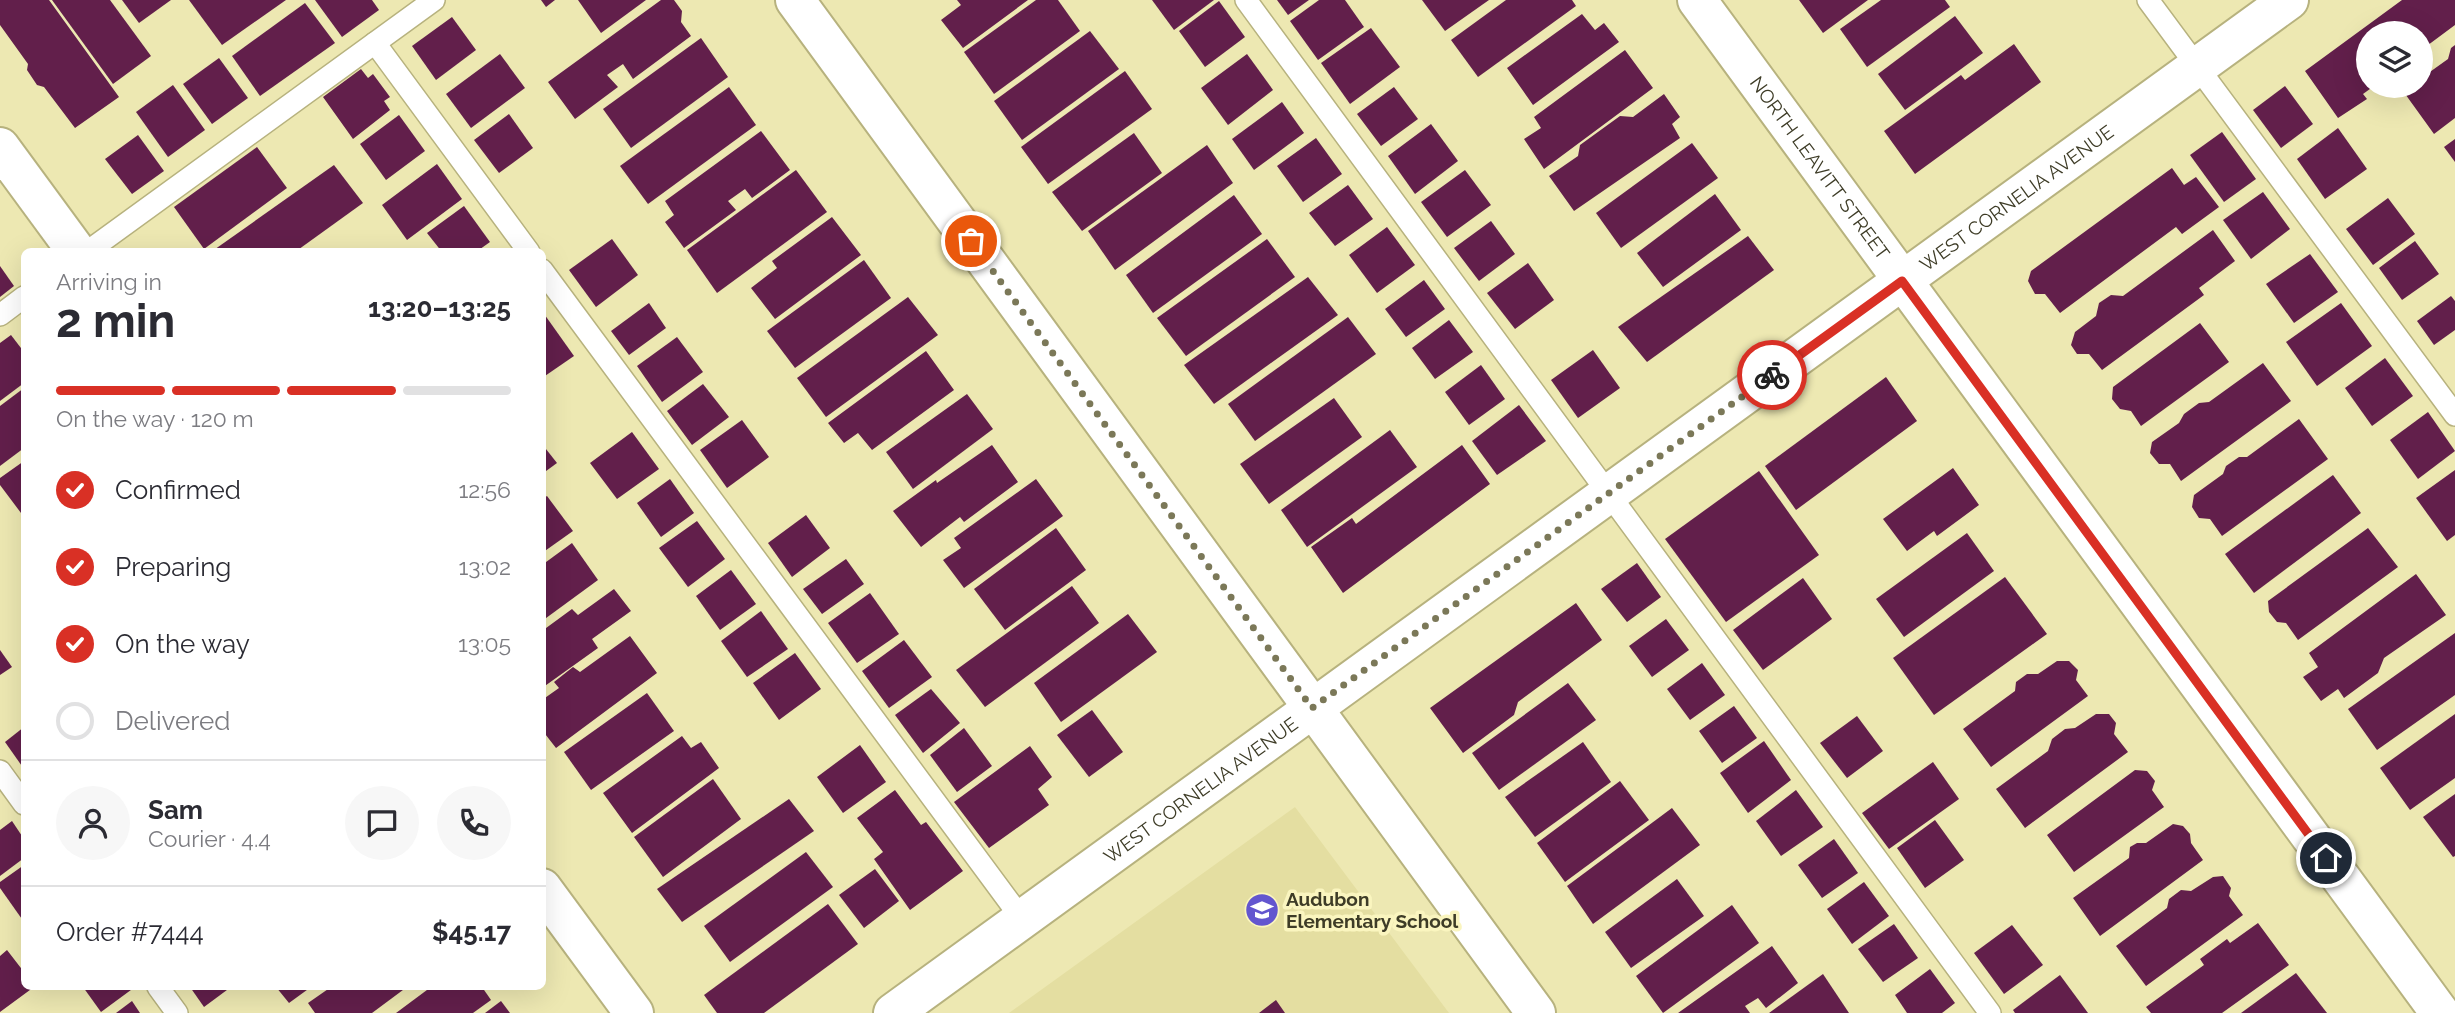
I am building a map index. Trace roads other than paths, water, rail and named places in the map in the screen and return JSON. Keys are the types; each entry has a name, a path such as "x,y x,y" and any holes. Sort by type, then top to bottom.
{"street":[{"path":"795,0 1535,1013"},
{"name":"NORTH LEAVITT STREET","path":"1697,0 2440,1013"},
{"name":"WEST CORNELIA AVENUE","path":"892,1013 2289,0"},
{"path":"0,147 74,248"},
{"path":"546,893 634,1013"}],"lane":[{"path":"93,248 434,0"},
{"path":"1245,0 1990,1013"},
{"path":"2148,0 2455,415"},
{"path":"375,43 526,248"},
{"path":"546,275 1021,919"},
{"path":"0,315 21,299"},
{"path":"0,771 21,800"},
{"path":"160,990 177,1013"}],"place":[{"name":"Audubon Elementary School","path":"1262,910"}]}
